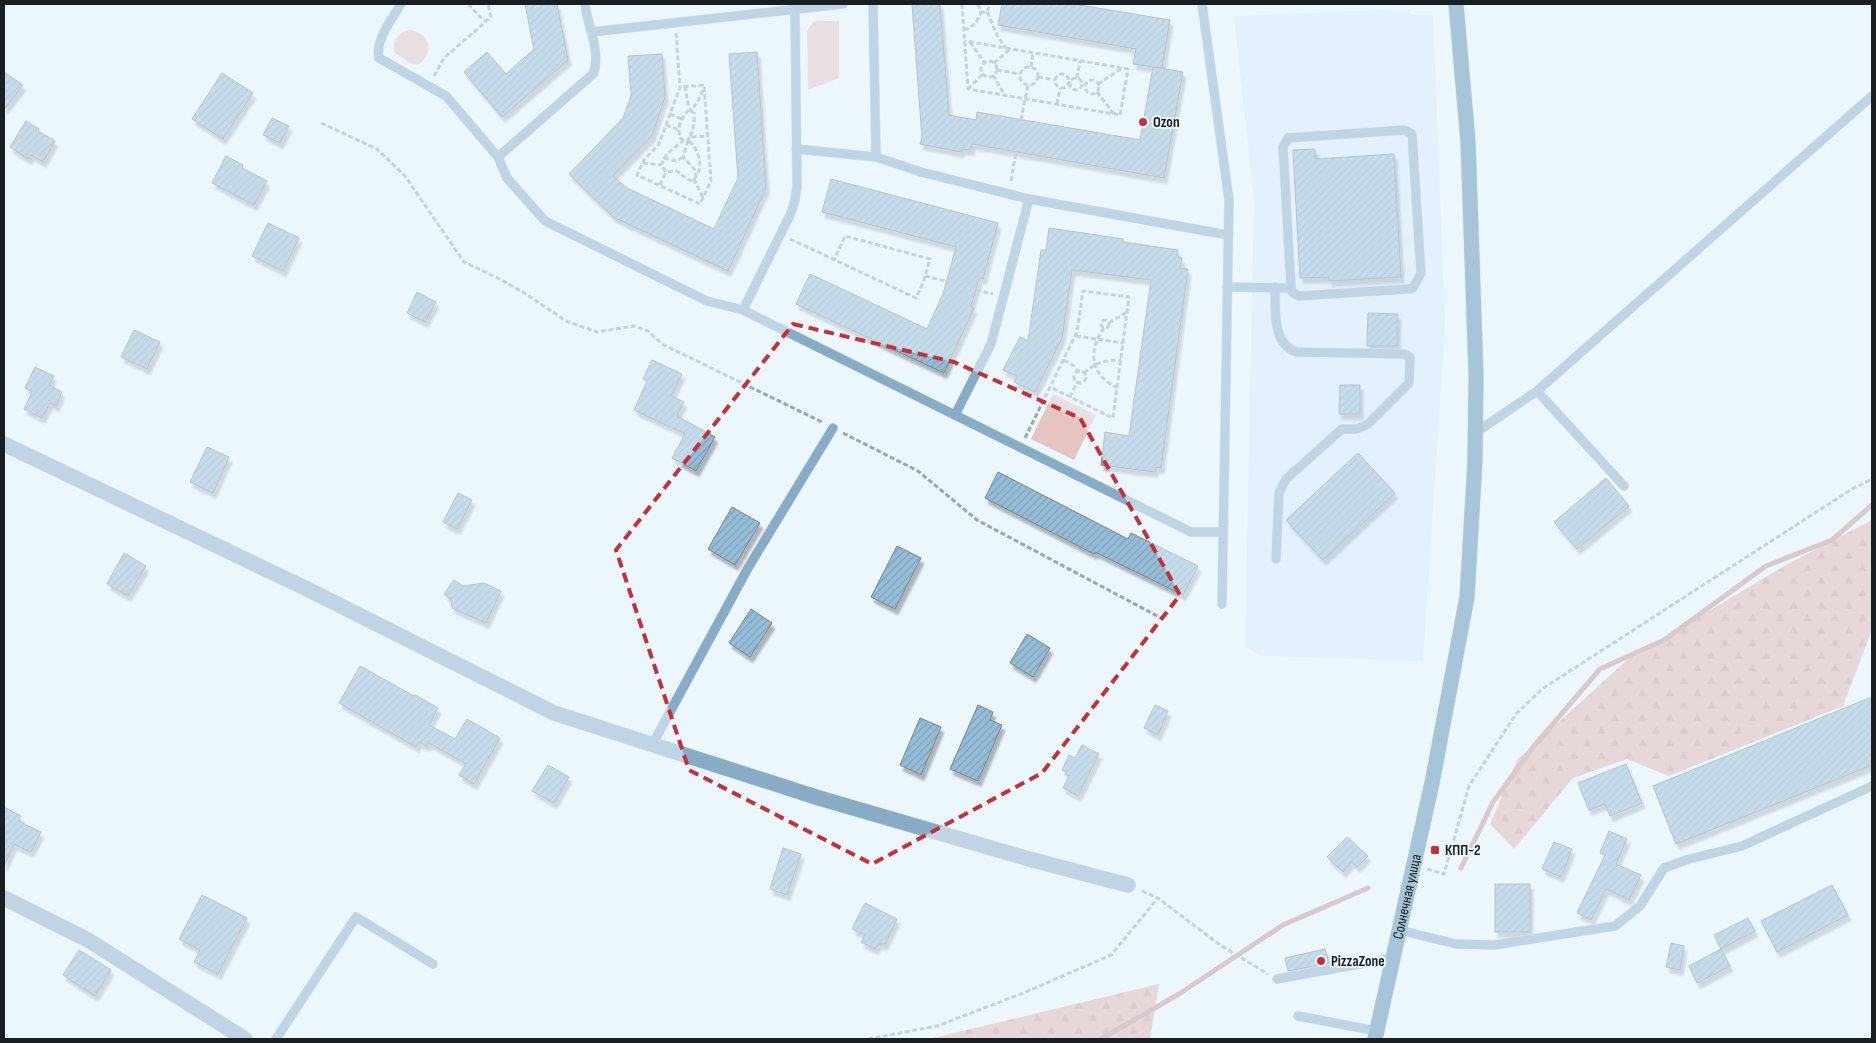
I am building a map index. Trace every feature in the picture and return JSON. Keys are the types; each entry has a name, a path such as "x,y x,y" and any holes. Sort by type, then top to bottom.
{"street":[{"name":"Солнечная улица","path":"1376,1035 1432,783 1467,597 1476,374 1468,142 1456,4"},
{"path":"4,444 303,587 554,713 819,798 1029,859 1128,885"},
{"path":"4,898 88,940 245,1039"}],"lane":[{"path":"401,4 379,42 377,51 379,58 446,96 498,157 507,178 545,221 707,301 742,310 1191,532 1223,532"},
{"path":"498,157 593,74 595,62 592,32 586,16 585,4"},
{"path":"592,32 843,4"},
{"path":"873,4 876,157"},
{"path":"1202,4 1229,200 1222,604"},
{"path":"742,310 795,200 797,187 796,9"},
{"path":"1475,433 1537,391 1872,96"},
{"path":"1404,130 1412,134 1421,273 1413,288 1299,296 1292,292 1291,288 1283,148 1288,138 1294,136 1404,130"},
{"path":"796,149 876,157 921,172 1029,200 1228,235"},
{"path":"955,415 990,344 1029,200"},
{"path":"1227,287 1291,288"},
{"path":"1275,287 1277,332 1285,346 1291,350 1297,352 1404,354 1410,357 1409,383 1368,424 1357,429 1342,429 1286,479 1280,493 1276,559"},
{"path":"1537,391 1624,486"},
{"path":"652,745 748,568 833,428"},
{"path":"1399,930 1456,944 1494,945 1615,926 1640,906 1664,868 1689,858 1742,846 1872,786"},
{"path":"276,1039 356,918 433,964"},
{"path":"1277,979 1393,958"},
{"path":"1298,1016 1376,1035"}],"path":[{"path":"468,4 485,22"},
{"path":"428,86 444,58 491,17 488,4"},
{"path":"962,4 968,89"},
{"path":"964,30 972,28 977,21 981,12 978,4"},
{"path":"990,4 987,12 998,37 1008,48"},
{"path":"981,12 987,12"},
{"path":"676,23 680,87 660,144 643,163 637,175 700,204 711,181 704,85"},
{"path":"965,41 1128,69 1120,115 968,89"},
{"path":"970,42 984,62"},
{"path":"994,62 1008,48"},
{"path":"1031,67 1033,52"},
{"path":"1077,78 1080,61"},
{"path":"984,62 994,62"},
{"path":"982,74 981,67 984,62"},
{"path":"994,62 997,70"},
{"path":"1020,74 1026,67 1031,67"},
{"path":"1031,67 1038,77"},
{"path":"1098,84 1122,68"},
{"path":"982,74 987,77 993,76 997,70"},
{"path":"997,70 1020,74"},
{"path":"968,89 982,74"},
{"path":"1020,74 1023,83 1028,85"},
{"path":"1055,80 1060,75 1068,78 1073,89 1080,88 1091,80 1095,80 1099,88 1097,92"},
{"path":"993,76 1005,95"},
{"path":"1038,77 1055,80"},
{"path":"1028,85 1032,84 1038,77"},
{"path":"1060,88 1077,78"},
{"path":"1077,78 1082,81 1089,93 1097,92"},
{"path":"1055,80 1056,85 1060,88"},
{"path":"680,87 704,85"},
{"path":"666,172 677,171 692,181 700,170 700,160 695,146 680,135 679,130 682,119 698,101 704,85"},
{"path":"1021,120 1028,85"},
{"path":"661,165 664,158 687,139 694,129 694,113 688,104 685,86"},
{"path":"1057,104 1060,88"},
{"path":"1097,92 1114,114"},
{"path":"670,114 682,119"},
{"path":"321,122 377,149 405,176 464,262 526,294 566,321 597,332 634,326 648,332 662,344 918,472 977,520 1161,618"},
{"path":"666,125 679,130"},
{"path":"687,139 708,136"},
{"path":"664,158 677,161 683,157 687,139"},
{"path":"1008,194 1016,152"},
{"path":"683,157 695,170 695,178 704,198"},
{"path":"643,163 661,165 666,172"},
{"path":"660,185 666,172"},
{"path":"780,234 834,260 916,298 930,259 846,236 834,260"},
{"path":"925,276 946,282"},
{"path":"1020,447 1050,387 1076,336 1083,291 1129,297 1113,418 1050,387"},
{"path":"1117,388 1103,378 1094,364 1094,350 1096,339 1104,328 1108,328 1109,323 1128,312"},
{"path":"1104,328 1101,324 1103,321 1106,320 1109,323"},
{"path":"1076,336 1123,343"},
{"path":"1064,360 1078,371 1084,372 1094,364 1107,360 1121,360"},
{"path":"1077,382 1074,374 1078,371"},
{"path":"1077,382 1085,380 1084,372"},
{"path":"1070,397 1077,382"},
{"path":"1413,866 1444,874 1470,786 1516,714 1542,689 1852,489 1872,479"},
{"path":"1128,885 1158,898 1220,945 1253,964"},
{"path":"868,1039 936,1026 1026,992 1111,955 1158,898"}],"highlighted area":[{"path":"793,324 954,362 1080,418 1180,595 1042,773 872,864 689,770 616,550"}],"shaded area":[{"path":"1411,9 1411,15 1433,15 1445,324 1423,661 1261,656 1245,647 1254,200 1234,16"},
{"path":"839,21 839,78 808,90 807,31 813,22"},
{"path":"408,30 421,34 428,43 429,49 427,54 418,65 410,63 394,52 396,38"},
{"path":"1053,394 1096,415 1074,460 1031,439"}],"green space":[{"path":"1872,520 1872,630 1843,706 1669,776 1627,759 1573,778 1514,849 1490,824 1517,760 1627,660 1786,565"},
{"path":"1159,984 1150,1039 929,1039"}],"building":[{"path":"525,4 557,4 568,60 502,117 464,72 487,52 506,74 534,49"},
{"path":"912,4 940,4 949,115 976,120 977,112 1140,140 1153,67 1133,64 1136,49 998,25 1002,4 1074,4 1170,20 1162,68 1154,67 1183,72 1164,178 972,144 971,150 962,149 961,152 920,144 922,138"},
{"path":"757,52 766,188 728,271 613,217 569,174 623,118 631,96 628,56 662,54 665,97 652,136 613,176 627,188 714,229 738,178 729,54"},
{"path":"4,72 23,85 4,110"},
{"path":"222,73 253,93 223,139 192,119"},
{"path":"272,118 289,126 280,143 263,135"},
{"path":"26,121 55,141 43,162 31,155 28,159 10,147"},
{"path":"1315,149 1316,159 1394,154 1401,277 1329,281 1329,277 1300,278 1293,150"},
{"path":"226,156 243,165 242,168 267,181 254,205 212,183"},
{"path":"831,179 998,223 983,279 979,278 971,307 974,308 944,373 796,304 810,274 927,329 943,294 956,247 822,212"},
{"path":"268,223 299,238 283,271 252,256"},
{"path":"1049,228 1123,239 1123,242 1178,250 1177,257 1182,258 1180,268 1188,269 1161,468 1156,467 1155,472 1101,465 1105,432 1129,436 1151,280 1072,270 1062,338 1035,392 1014,382 1017,376 1003,370 1020,337 1028,341 1041,250 1046,250"},
{"path":"417,292 436,302 425,322 407,313"},
{"path":"1368,313 1398,314 1397,346 1367,346"},
{"path":"134,330 160,342 147,369 121,357"},
{"path":"652,360 682,374 671,396 684,402 677,416 715,437 696,471 672,458 685,434 634,410 647,381 643,379"},
{"path":"35,367 54,376 49,385 62,392 56,406 50,403 42,418 24,409 32,392 25,388"},
{"path":"1340,385 1360,385 1360,414 1339,414"},
{"path":"207,447 229,457 213,493 190,482"},
{"path":"1358,453 1395,493 1323,560 1286,520"},
{"path":"998,472 1128,539 1131,533 1198,566 1183,595 1095,552 1094,554 985,498"},
{"path":"1606,478 1629,506 1577,549 1554,522"},
{"path":"458,493 472,500 457,529 443,522"},
{"path":"732,507 760,523 735,565 708,549"},
{"path":"897,546 921,558 895,609 871,597"},
{"path":"124,553 146,566 128,596 107,584"},
{"path":"454,580 463,586 484,583 501,591 486,623 452,608 451,600 444,594"},
{"path":"751,609 772,623 750,657 729,643"},
{"path":"1027,634 1050,648 1033,677 1010,663"},
{"path":"360,666 438,708 429,725 455,739 467,719 500,738 474,784 459,775 466,764 429,743 427,746 419,742 416,747 339,703"},
{"path":"1872,697 1872,765 1676,844 1653,786"},
{"path":"978,705 993,712 990,720 1002,725 978,781 950,769"},
{"path":"1155,705 1168,711 1158,735 1144,728"},
{"path":"920,718 941,727 921,775 900,765"},
{"path":"1082,745 1099,754 1078,796 1063,788 1069,776 1062,770 1069,755 1075,758"},
{"path":"1626,764 1642,803 1610,816 1605,804 1589,810 1578,783"},
{"path":"548,765 569,777 554,803 532,791"},
{"path":"4,807 21,816 18,821 41,832 31,852 14,844 4,866"},
{"path":"1609,831 1627,839 1616,864 1641,875 1629,900 1606,889 1591,920 1577,913 1605,855 1600,853"},
{"path":"1347,837 1368,856 1357,867 1352,862 1343,872 1327,857"},
{"path":"1554,842 1572,849 1561,877 1542,869"},
{"path":"783,848 801,854 787,895 770,889"},
{"path":"1495,884 1530,884 1530,932 1495,932"},
{"path":"1832,885 1848,915 1777,952 1761,921"},
{"path":"202,895 247,918 218,974 194,962 200,950 179,939"},
{"path":"865,903 897,919 885,944 879,944 875,949 861,942 865,935 852,929"},
{"path":"1748,918 1755,931 1721,949 1714,935"},
{"path":"1671,943 1684,946 1680,970 1666,967"},
{"path":"1325,949 1329,963 1288,971 1285,958"},
{"path":"1721,949 1730,966 1697,983 1689,966"},
{"path":"79,950 111,970 95,996 63,975"}],"waterway":[{"path":"1461,868 1493,802 1534,746 1600,669 1664,640 1766,566 1832,540 1872,505"},
{"path":"1101,1039 1179,994 1283,925 1368,888"}],"place":[{"name":"Ozon","path":"1143,122"},
{"name":"КПП-2","path":"1435,850"},
{"name":"PizzaZone","path":"1321,961"}]}
